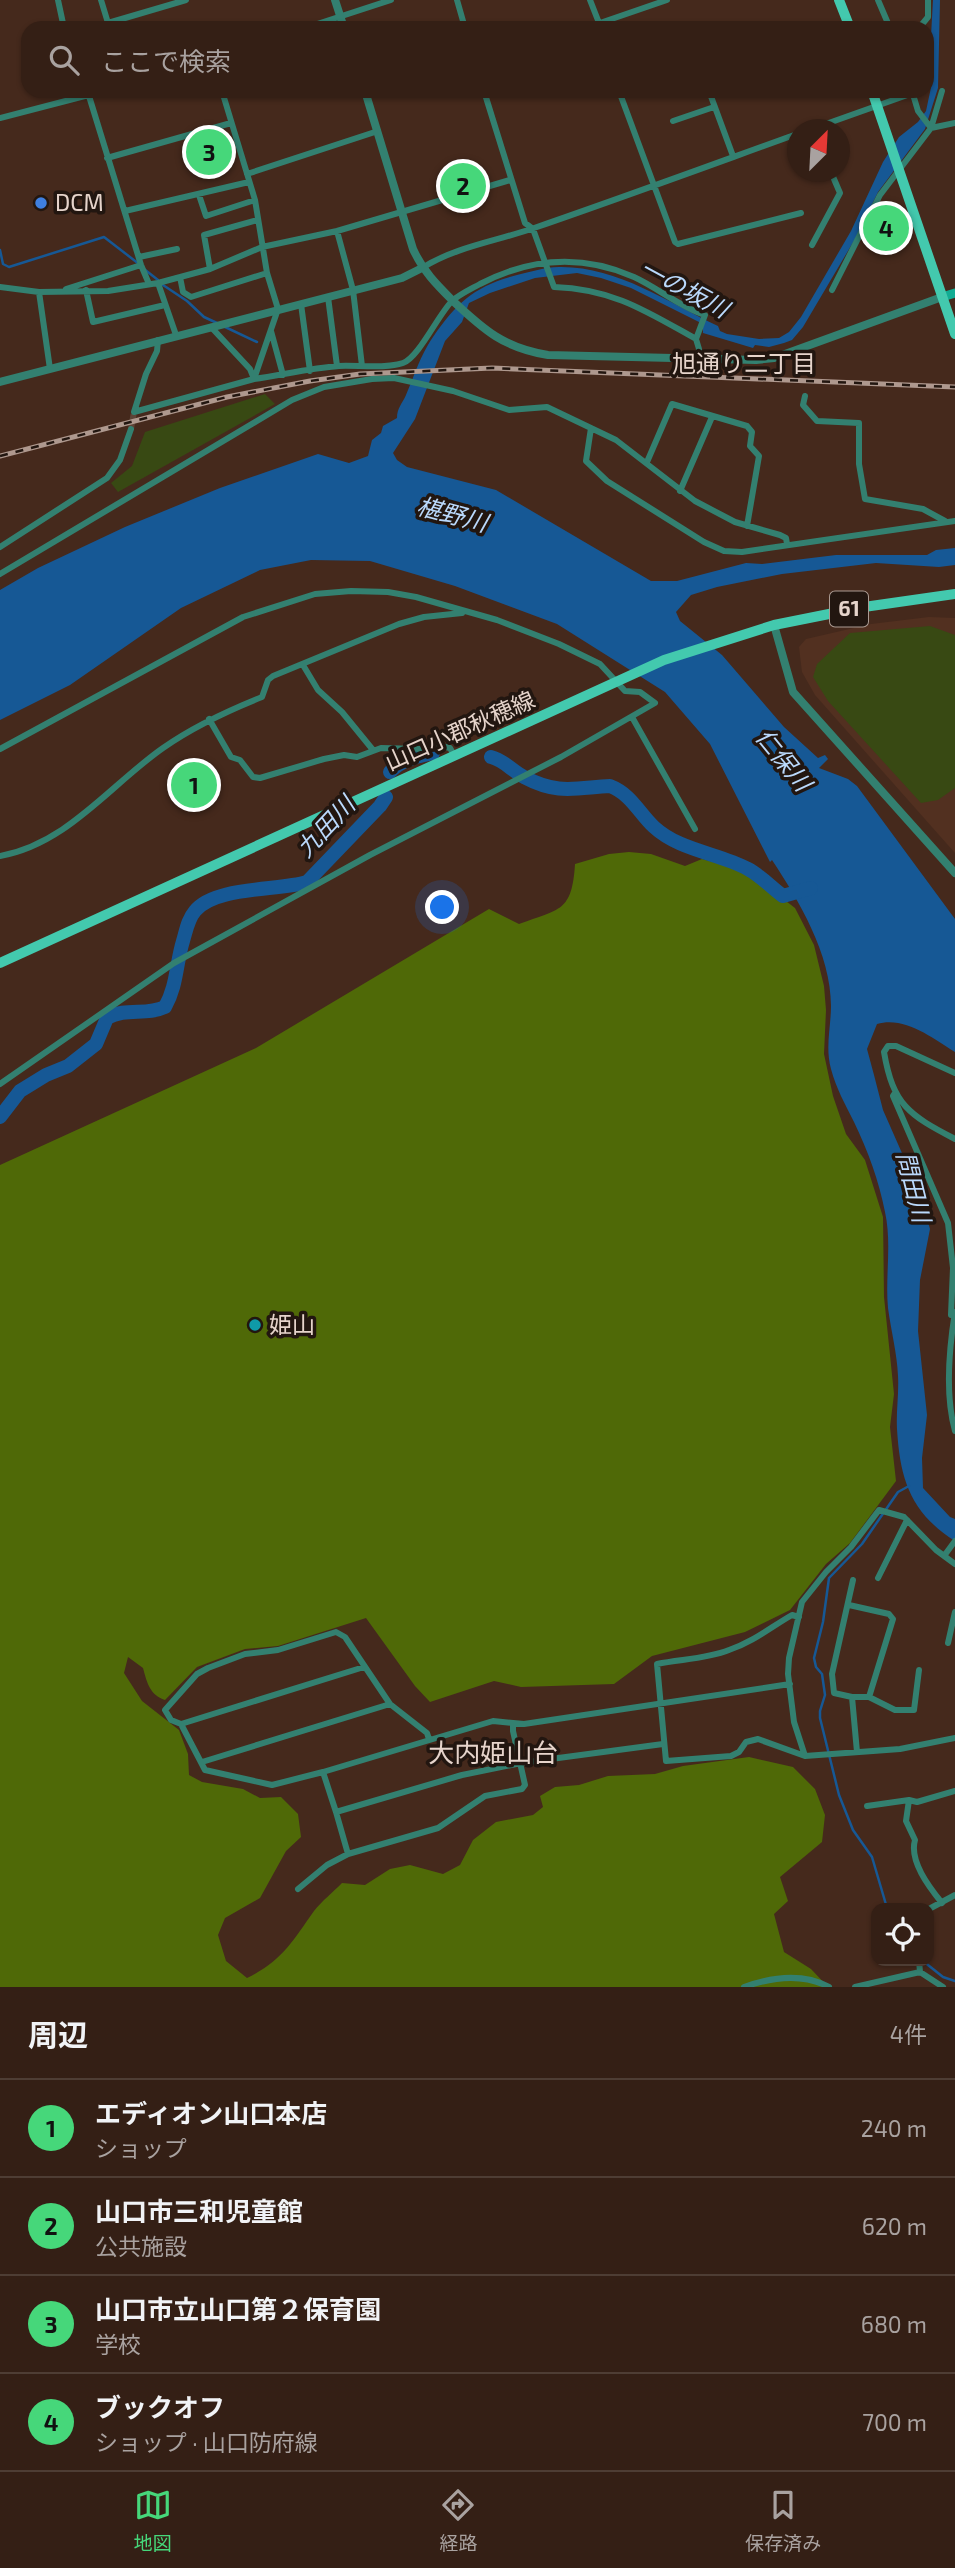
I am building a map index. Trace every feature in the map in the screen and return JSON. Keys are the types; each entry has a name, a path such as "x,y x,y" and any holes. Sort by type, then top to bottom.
{"main road":[{"path":"839,0 847,21"},
{"path":"874,98 955,334"},
{"path":"942,297 955,293"},
{"name":"山口小郡秋穂線","path":"0,963 664,660 745,632 774,625 852,609 955,594"}],"street":[{"path":"58,0 62,21"},
{"path":"101,0 107,21"},
{"path":"115,21 186,0"},
{"path":"335,0 342,21"},
{"path":"328,21 391,0"},
{"path":"457,0 463,21"},
{"path":"590,0 599,21"},
{"path":"612,21 667,0"},
{"path":"878,0 887,21"},
{"path":"925,21 928,17 928,0"},
{"path":"832,290 880,195 928,126 942,91"},
{"path":"0,118 69,98"},
{"path":"84,98 149,284"},
{"path":"224,98 255,200 267,273 278,309 254,379"},
{"path":"367,98 412,249 422,268 431,281 474,321 508,345 530,352 698,360 744,361 774,358 942,297"},
{"path":"486,98 525,223 533,229 554,287 600,292 628,302 696,339"},
{"path":"622,98 678,244 801,213"},
{"path":"711,98 733,156"},
{"path":"838,119 894,98"},
{"path":"914,98 918,111 928,126"},
{"path":"673,121 714,107"},
{"path":"107,158 231,123"},
{"path":"928,126 955,123"},
{"path":"125,211 199,195 378,131"},
{"path":"0,382 402,278 434,260 533,229 787,137"},
{"path":"0,288 58,292 131,288 158,283 210,269 262,247 337,231 510,180"},
{"path":"812,245 841,190 837,182"},
{"path":"199,195 206,216 255,200"},
{"path":"210,269 204,235 257,220"},
{"path":"337,231 353,290 362,366"},
{"path":"139,257 177,249"},
{"path":"158,340 157,351 146,374 134,412 254,379 337,366 402,363 413,357 429,331 454,301 494,277 545,264 578,262 631,276 705,315 696,339 698,360"},
{"path":"58,292 141,265"},
{"path":"180,277 183,292 191,297 267,273"},
{"path":"158,283 176,335"},
{"path":"86,290 93,322 165,305"},
{"path":"39,292 50,369"},
{"path":"328,297 337,366"},
{"path":"301,304 310,371"},
{"path":"211,327 250,369 254,379"},
{"path":"271,331 283,375"},
{"path":"402,363 404,379"},
{"path":"0,574 292,400 324,387 372,379 404,379 509,410 547,407 616,440 647,462 680,491 720,515 780,535 786,538 787,544"},
{"path":"805,396 803,405 817,421 859,423 859,464 865,499 923,509 951,522"},
{"path":"647,462 671,404 747,426 752,432 750,446 759,456 747,526"},
{"path":"680,491 712,417"},
{"path":"591,428 586,461 591,467 704,542 724,551 742,552 951,522"},
{"path":"0,547 107,478 120,460 131,429"},
{"path":"0,749 243,617 291,600 327,593 388,593 416,597 497,620 600,664 620,681 625,691 640,692 655,703 561,757 370,855 174,962 0,1084"},
{"path":"0,856 26,849 71,825 162,748 208,719 262,697 268,680 399,624 424,617 468,612"},
{"path":"774,625 793,692 955,873"},
{"path":"303,665 318,690 342,712 373,750"},
{"path":"632,717 695,829"},
{"path":"208,719 231,757 240,760 253,777 260,778 344,755 357,757 373,750 441,747 450,748 454,755"},
{"path":"955,1073 896,1046 888,1046 884,1052 888,1079 895,1093 924,1123 955,1139"},
{"path":"895,1093 893,1096 948,1223 953,1268 951,1315 955,1313 950,1382 955,1432"},
{"path":"805,1756 794,1722 789,1657 802,1602 851,1547 879,1510 899,1514 955,1564"},
{"path":"878,1578 907,1520"},
{"path":"945,1554 955,1541"},
{"path":"853,1580 832,1674 834,1693 869,1697 895,1710 914,1710 919,1670"},
{"path":"849,1605 889,1614 893,1619 869,1697"},
{"path":"948,1643 955,1612"},
{"path":"800,1617 792,1615 762,1635 730,1650 698,1659 657,1664 666,1761 731,1756 739,1752 746,1742 758,1739 805,1756 900,1749 955,1738"},
{"path":"364,1667 181,1724 171,1720 165,1710 197,1674 208,1668 245,1654 278,1650 336,1632 345,1637 390,1704 427,1732 429,1739"},
{"path":"181,1724 205,1770 272,1785 493,1721 524,1724 790,1684"},
{"path":"852,1697 857,1752"},
{"path":"202,1762 390,1704"},
{"path":"298,1889 327,1865 348,1854 438,1828 485,1796 522,1789 525,1785 513,1723"},
{"path":"336,1812 462,1775 521,1763 663,1744"},
{"path":"323,1772 348,1854"},
{"path":"867,1806 909,1800 918,1802 955,1791"},
{"path":"909,1800 906,1821 915,1840 913,1848 924,1878 942,1903"},
{"path":"934,1907 955,1895"},
{"path":"919,1966 920,1972"},
{"path":"855,1987 920,1972 943,1987"},
{"path":"744,1987 759,1982 799,1977 815,1979 829,1987"}],"shaded area":[{"path":"929,617 955,618 955,853 815,695 802,672 799,647 806,639 871,624"}],"green space":[{"path":"265,394 275,404 118,492 111,483 132,466 145,432"},
{"path":"930,626 955,635 955,788 938,800 921,803 828,701 813,677 817,664 850,633"},
{"path":"609,854 651,854 685,866 702,859 747,871 795,908 814,945 824,986 824,1054 833,1096 846,1134 865,1160 883,1217 884,1297 894,1394 890,1427 896,1481 850,1543 826,1564 790,1610 745,1632 652,1656 614,1684 521,1687 494,1681 430,1702 415,1686 366,1618 278,1646 245,1649 197,1667 165,1700 153,1692 143,1668 128,1657 124,1673 142,1701 179,1730 188,1754 189,1775 202,1782 243,1789 260,1798 281,1797 298,1814 301,1837 286,1851 260,1898 225,1918 218,1935 226,1961 247,1978 278,1958 317,1907 342,1883 365,1885 390,1869 410,1865 443,1874 460,1865 473,1840 496,1822 533,1815 543,1807 540,1796 555,1787 579,1785 608,1776 655,1774 683,1766 749,1757 793,1767 815,1789 825,1815 822,1842 780,1877 788,1901 774,1914 784,1952 811,1969 828,1987 0,1987 0,1165 256,1048 489,909 519,924 554,911 567,900 571,892 575,864"}],"water":[{"path":"933,0 940,0 938,88 925,129 878,192 855,239 803,327 792,340 769,347 755,345 753,348 703,333 703,324 631,288 601,278 577,273 535,278 469,303 462,322 445,341 415,419 393,453 397,460 407,467 496,490 651,581 677,581 746,563 762,564 836,555 927,555 936,550 955,548 955,565 939,567 876,563 782,574 691,595 676,612 680,621 722,655 784,727 818,758 825,755 828,759 819,768 848,779 857,786 955,919 955,1052 918,1030 887,1022 877,1024 867,1049 883,1110 920,1194 930,1229 920,1280 918,1331 927,1415 922,1458 923,1488 955,1519 955,1541 918,1507 901,1464 897,1429 897,1367 887,1296 887,1224 883,1200 872,1166 831,1069 828,1053 831,1006 826,967 812,929 793,893 772,860 770,862 710,744 665,692 557,624 455,586 370,561 311,560 260,570 181,608 70,685 0,720 0,590 38,568 125,527 220,488 318,454 349,463 368,456 372,440 381,433 383,426 397,418 433,337 459,305 490,284 543,269 580,268 601,272 641,287 718,326 720,331 727,334 759,339 779,338 789,332 801,317 851,231 883,162 899,137 918,122 926,111 929,98 934,98 934,21 932,21"}],"waterway":[{"path":"0,250 3,264 9,267 104,237 139,264"},
{"path":"144,269 158,280"},
{"path":"163,285 187,301 204,317 217,323"},
{"path":"223,326 257,342"},
{"name":"九田川","path":"390,772 415,757 433,753"},
{"name":"九田川","path":"491,757 524,777 547,786 567,789 610,786 629,799 664,835 688,847 748,869 783,896 811,888"},
{"name":"九田川","path":"0,1117 20,1091 46,1075 68,1066 96,1044 107,1018 121,1013 165,1007 172,991 189,921 204,903 232,893 307,882 386,797"},
{"path":"886,1903 872,1857 853,1830 839,1795 820,1718 825,1695 822,1674 816,1667 814,1658 823,1622 829,1578 862,1544 898,1492 909,1486"},
{"path":"929,1966 943,1977 955,1981"}],"tunnel":[{"path":"131,429 134,412"}],"railway":[{"path":"0,456 227,397 360,374 492,368 955,387"}],"place":[{"name":"山口市立山口第２保育園","path":"209,152"},
{"name":"山口市三和児童館","path":"463,186"},
{"name":"DCM","path":"41,203"},
{"name":"ブックオフ","path":"886,228"},
{"name":"エディオン山口本店","path":"194,785"},
{"name":"姫山","path":"255,1325"}],"district":[{"name":"旭通り二丁目","path":"744,364"},
{"name":"大内姫山台","path":"493,1753"}],"water label":[{"name":"一の坂川","path":"684,289"},
{"name":"椹野川","path":"452,515"},
{"name":"仁保川","path":"783,760"},
{"name":"問田川","path":"913,1187"}]}
